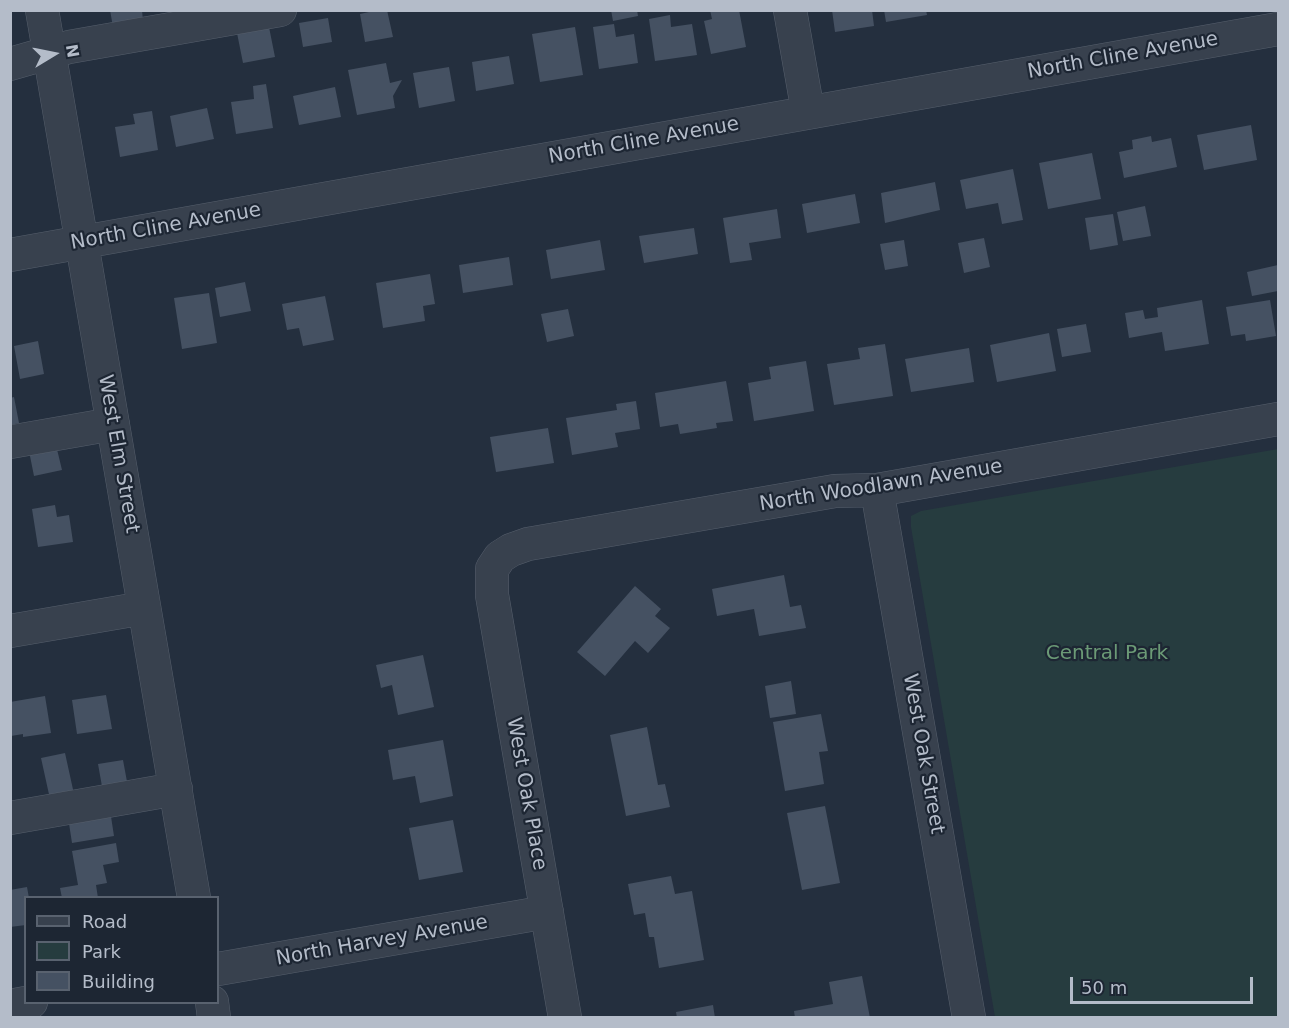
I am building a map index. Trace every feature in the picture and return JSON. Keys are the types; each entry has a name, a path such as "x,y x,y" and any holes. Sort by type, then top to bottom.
{"street":[{"name":"West Elm Street","path":"42,10 194,896"},
{"path":"10,64 69,47 231,15 280,10"},
{"path":"790,10 808,112"},
{"name":"North Cline Avenue","path":"10,255 1278,29"},
{"name":"North Woodlawn Avenue","path":"492,569 500,557 528,544 835,491 877,490 1278,419"},
{"path":"10,442 113,424"},
{"name":"West Oak Street","path":"877,490 969,1017"},
{"name":"West Oak Place","path":"492,569 492,595 565,1017"},
{"path":"10,631 144,608"},
{"path":"10,818 176,789"},
{"name":"North Harvey Avenue","path":"219,969 547,912"}],"green space":[{"name":"Central Park","path":"1278,449 1278,1017 995,1017 911,527 911,516 921,511"}],"building":[{"path":"110,10 142,10 143,21 113,27"},
{"path":"387,10 393,37 365,42 360,14"},
{"path":"611,10 637,10 638,16 613,21"},
{"path":"710,10 739,10 746,47 711,54 704,21 712,19"},
{"path":"832,10 872,10 874,26 835,32"},
{"path":"884,10 926,10 927,15 886,22"},
{"path":"670,15 671,27 692,24 697,55 655,61 649,19"},
{"path":"328,18 332,42 303,47 299,23"},
{"path":"614,24 616,37 634,34 638,63 599,69 593,27"},
{"path":"269,27 275,57 243,63 237,33"},
{"path":"575,27 583,75 540,82 532,34"},
{"path":"509,56 514,84 476,91 472,62"},
{"path":"386,63 390,83 402,80 393,96 395,108 357,115 348,70"},
{"path":"449,67 455,101 419,108 413,73"},
{"path":"266,84 273,128 236,134 231,102 254,99 253,86"},
{"path":"335,87 341,117 299,125 293,96"},
{"path":"207,108 214,139 176,147 170,116"},
{"path":"152,111 158,150 120,157 115,127 135,124 133,114"},
{"path":"1251,125 1257,160 1204,170 1197,135"},
{"path":"1151,136 1152,142 1171,138 1177,167 1124,178 1119,152 1133,149 1132,140"},
{"path":"1092,153 1101,199 1048,209 1039,163"},
{"path":"1013,169 1023,220 1002,224 998,203 966,209 960,180"},
{"path":"935,182 940,210 885,223 881,193"},
{"path":"855,194 860,223 807,233 802,204"},
{"path":"1145,206 1151,236 1123,241 1117,212"},
{"path":"777,209 781,238 749,243 752,260 730,263 723,218"},
{"path":"1113,214 1118,245 1090,250 1085,218"},
{"path":"694,228 698,254 644,263 639,236"},
{"path":"984,238 990,267 964,273 958,243"},
{"path":"600,240 605,270 551,279 546,250"},
{"path":"904,240 908,266 885,270 880,244"},
{"path":"509,257 513,285 463,293 459,265"},
{"path":"1278,265 1278,291 1252,296 1247,272"},
{"path":"430,274 435,304 423,306 425,321 383,328 376,283"},
{"path":"245,282 251,311 220,317 215,288"},
{"path":"209,293 217,343 182,349 174,298"},
{"path":"325,296 334,340 303,346 299,328 287,330 282,304"},
{"path":"1202,300 1209,344 1165,351 1162,332 1129,338 1125,313 1143,310 1145,319 1158,317 1157,308"},
{"path":"1270,300 1276,336 1246,341 1245,334 1231,336 1226,307"},
{"path":"568,309 574,336 547,342 541,314"},
{"path":"1086,324 1091,352 1062,357 1057,329"},
{"path":"1049,333 1056,371 997,382 990,345"},
{"path":"38,341 44,374 20,379 14,346"},
{"path":"885,344 893,396 834,405 827,364 860,359 858,348"},
{"path":"969,348 974,382 911,392 905,359"},
{"path":"806,361 814,411 754,421 748,383 771,379 769,367"},
{"path":"726,381 733,421 716,423 717,428 680,434 678,424 660,427 655,393"},
{"path":"14,397 19,423 10,425 10,398"},
{"path":"636,401 640,429 615,433 618,447 572,455 566,418 617,410 616,404"},
{"path":"548,428 554,463 496,472 490,437"},
{"path":"56,445 62,470 34,476 29,451"},
{"path":"55,505 57,517 69,515 73,542 38,547 32,509"},
{"path":"784,575 790,607 801,605 806,628 759,636 754,609 717,616 712,589"},
{"path":"635,586 661,609 655,616 670,628 648,653 635,641 605,676 577,652"},
{"path":"423,655 434,707 398,715 392,685 381,688 376,665"},
{"path":"791,681 796,714 770,718 765,686"},
{"path":"106,695 112,729 77,734 72,700"},
{"path":"45,696 51,733 23,737 23,734 11,736 10,702"},
{"path":"821,714 828,751 819,752 824,784 785,791 773,722"},
{"path":"647,727 658,785 665,784 670,807 626,816 610,735"},
{"path":"443,740 453,796 420,803 415,776 393,780 388,750"},
{"path":"65,753 74,794 50,799 41,758"},
{"path":"123,760 128,787 103,792 98,764"},
{"path":"825,806 840,883 802,890 787,813"},
{"path":"110,810 114,836 72,843 68,817"},
{"path":"453,820 463,872 419,880 409,828"},
{"path":"116,843 119,862 103,865 107,883 96,885 98,896 62,896 60,888 78,885 72,851"},
{"path":"671,876 675,894 692,891 704,960 659,968 654,937 649,937 645,913 634,915 628,884"},
{"path":"27,887 29,896 24,896 24,925 10,927 10,890"},
{"path":"862,976 870,1018 795,1018 794,1011 833,1004 829,982"},
{"path":"713,1005 715,1018 677,1018 676,1012"}]}
